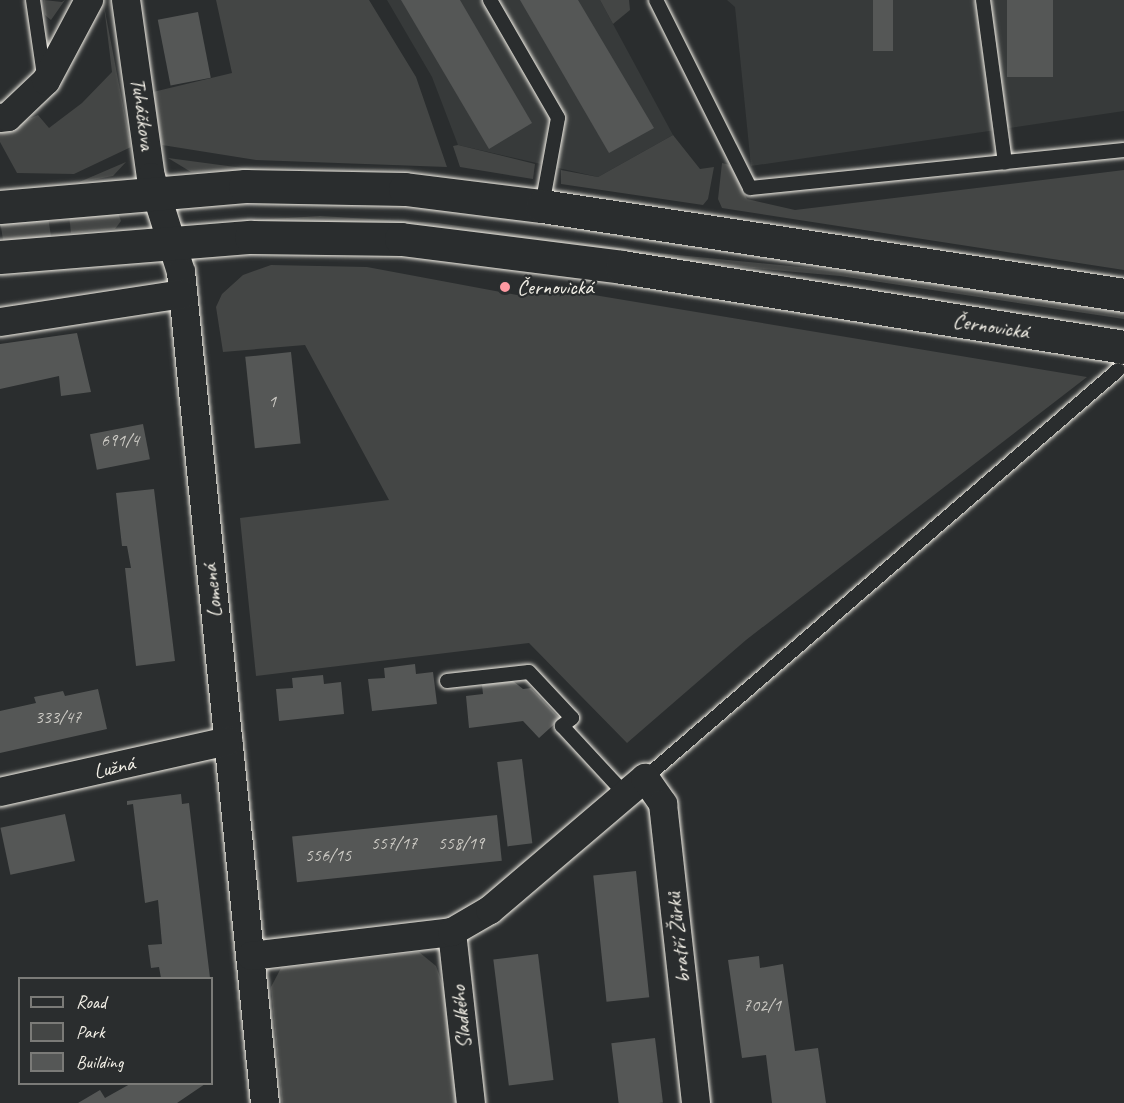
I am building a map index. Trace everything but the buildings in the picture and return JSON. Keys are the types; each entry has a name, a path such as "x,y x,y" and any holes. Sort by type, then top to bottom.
{"main road":[{"path":"0,207 245,186 394,188 542,206 1124,295"},
{"name":"Černovická","path":"0,257 169,234 400,239 622,267 1121,358"}],"street":[{"path":"0,118 8,117 46,81 89,0"},
{"name":"Tuháčkova","path":"126,0 156,192 169,234"},
{"name":"Lomená","path":"169,234 181,272 264,1102"},
{"path":"0,322 183,294"},
{"name":"Lužná","path":"0,792 228,741"},
{"path":"251,956 452,932 490,910 635,787"},
{"name":"bratří Žůrků","path":"635,787 663,804 696,1103"},
{"name":"Sladkého","path":"452,932 471,1103"}],"lane":[{"path":"33,0 46,81"},
{"path":"490,0 558,118 542,206"},
{"path":"656,0 750,188 1124,150"},
{"path":"983,0 1005,163"},
{"path":"447,681 529,672 572,718 562,726 635,787 1121,358"}],"shaded area":[{"path":"387,0 600,0 673,135 598,177 458,145 432,77"},
{"path":"727,0 1124,0 1124,111 751,166 735,7"}],"green space":[{"path":"44,0 62,2 65,0 51,20 45,15"},
{"path":"216,0 369,0 416,77 447,167 256,160 162,145 153,92 232,73"},
{"path":"600,0 629,0 630,10 613,24"},
{"path":"104,6 131,147 74,174 17,173 0,142 0,132 38,115 49,128 82,103 112,72"},
{"path":"673,135 700,169 714,167 708,199 703,205 561,184 561,170 598,177"},
{"path":"458,145 535,164 533,179 460,167 453,146"},
{"path":"168,158 257,170 191,172"},
{"path":"126,162 113,176 77,183"},
{"path":"722,163 730,165 747,199 795,210 1124,170 1124,270 722,208 718,199"},
{"path":"118,213 121,221 115,229 71,233 69,215"},
{"path":"320,216 437,223 657,253 862,273 1124,313 1124,319 840,276 235,221"},
{"path":"48,217 51,237 4,244 1,225"},
{"path":"271,265 367,267 517,295 588,294 1087,377 746,640 627,743 529,643 256,676 240,518 389,500 305,345 223,352 216,307 222,294 243,275"},
{"path":"419,952 436,966 445,991 457,1103 282,1103 271,987 281,968"}],"place":[{"name":"Černovická","path":"505,287"}]}
